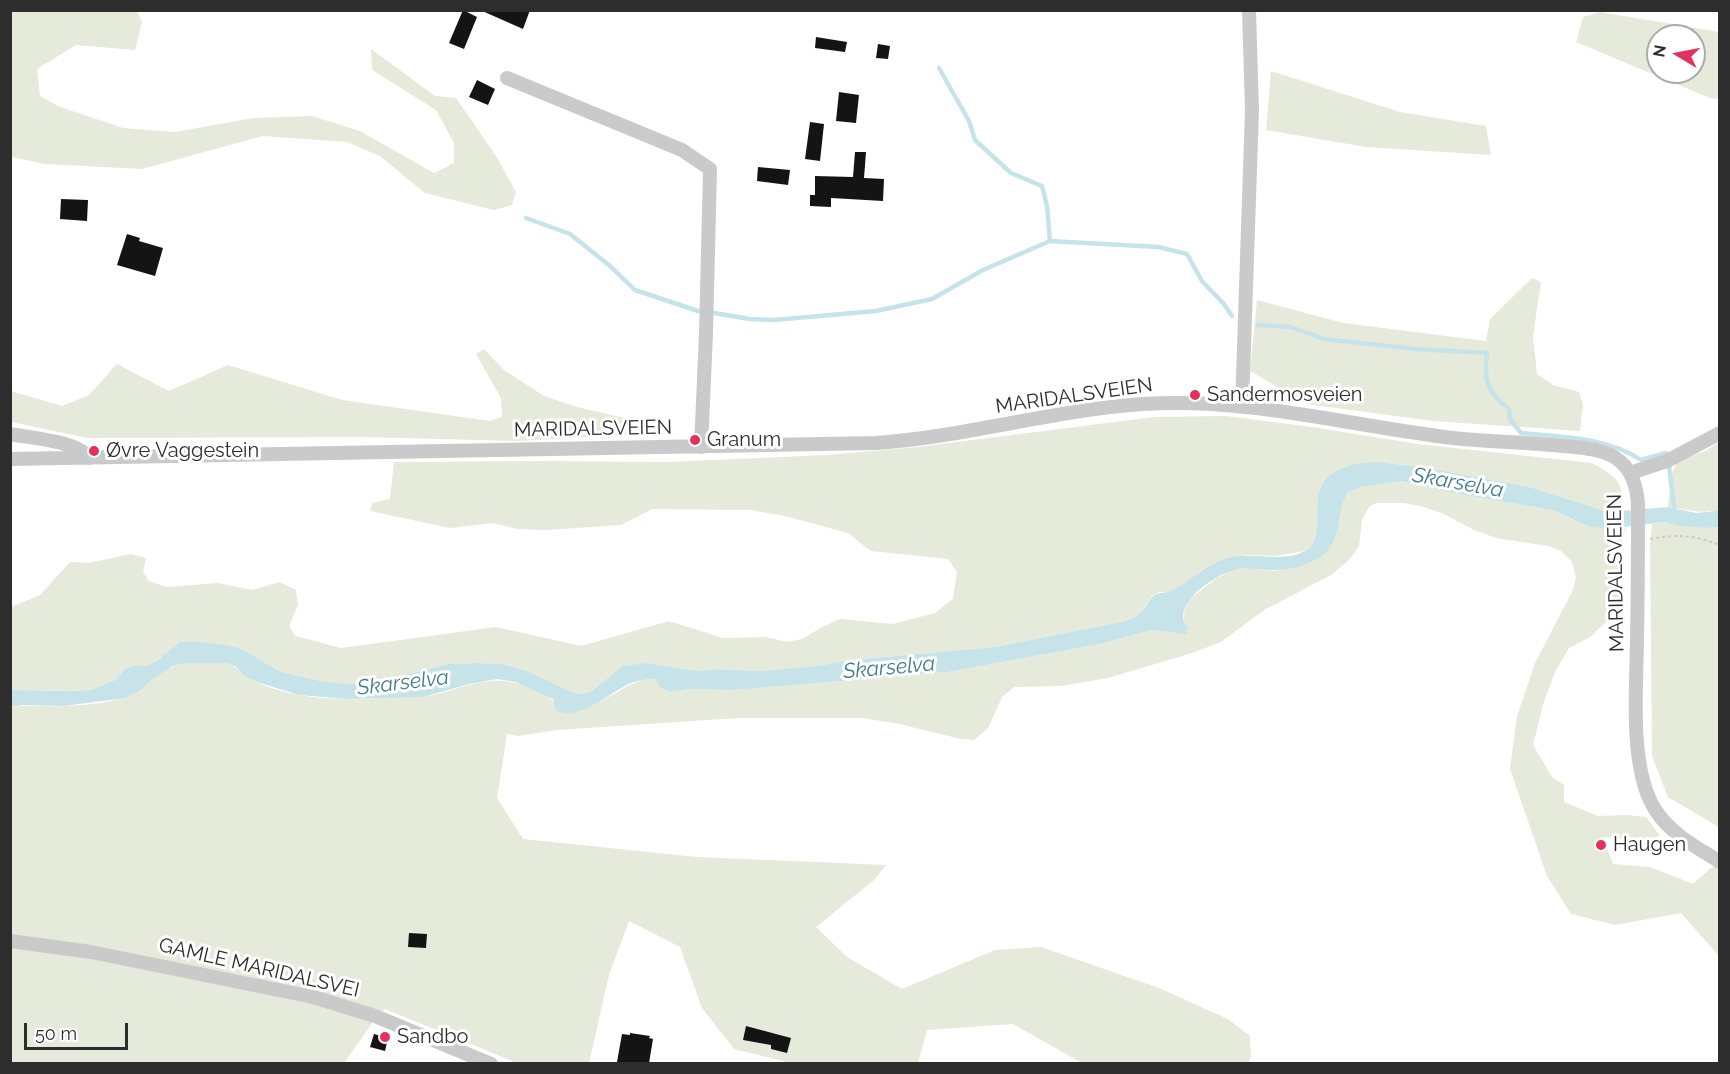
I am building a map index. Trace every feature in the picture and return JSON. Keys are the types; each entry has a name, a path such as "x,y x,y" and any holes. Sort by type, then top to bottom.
{"street":[{"path":"1242,406 1252,110 1250,10"},
{"path":"507,78 682,150 710,170 701,447"},
{"name":"MARIDALSVEIEN","path":"10,459 891,442 1134,404 1186,403 1242,406 1439,436 1557,445 1597,451 1615,458 1630,473 1636,489 1638,503 1636,725 1640,765 1647,791 1655,809 1666,823 1719,862"},
{"path":"1630,473 1667,461 1719,433"},
{"name":"MARIDALSVEIEN","path":"10,434 69,445 82,450 89,458"},
{"name":"GAMLE MARIDALSVEI","path":"10,941 102,954 313,997 375,1016 491,1064"}],"path":[{"path":"1638,540 1675,535 1700,538 1719,545"},
{"path":"1618,847 1668,844 1683,837"}],"green space":[{"path":"10,11 137,11 142,22 135,50 76,45 37,69 40,96 60,107 123,128 175,132 253,118 312,116 360,131 434,173 454,163 454,143 436,110 372,70 371,49 435,96 456,98 496,156 516,192 512,205 494,210 425,193 380,156 347,142 263,136 142,169 45,164 11,157"},
{"path":"1600,12 1671,24 1646,24 1646,71 1576,42 1583,17"},
{"path":"1706,30 1719,32 1719,99 1710,98 1676,84 1706,84"},
{"path":"1271,71 1400,112 1486,126 1491,155 1366,147 1266,130"},
{"path":"1532,278 1541,282 1533,336 1537,374 1553,385 1579,392 1583,405 1580,431 1433,421 1306,404 1250,371 1257,300 1343,323 1486,341 1490,319"},
{"path":"484,349 504,370 544,396 577,407 624,418 664,433 517,441 362,437 88,438 11,422 11,391 62,406 89,395 117,364 169,391 228,365 342,400 490,421 502,417 501,398 476,354"},
{"path":"1226,416 1418,444 1592,463 1608,472 1618,482 1622,494 1620,513 1608,512 1530,487 1422,467 1377,462 1340,469 1329,477 1322,486 1318,533 1313,544 1305,551 1275,556 1248,555 1225,559 1206,567 1171,592 1159,592 1152,596 1138,615 1126,621 995,647 760,671 716,669 698,671 648,663 605,681 592,691 581,694 500,664 448,664 384,680 348,684 321,681 281,672 242,649 191,641 180,642 146,666 137,665 126,668 115,680 91,690 11,690 11,607 40,595 70,562 89,563 131,554 146,558 143,572 149,581 166,587 218,583 252,590 280,582 296,590 298,605 289,626 295,636 341,648 496,627 581,646 669,621 723,638 765,637 787,642 802,639 840,619 893,624 935,613 953,599 957,572 948,559 871,551 848,533 785,516 750,510 652,509 621,525 545,530 517,529 494,523 450,528 370,511 372,503 390,499 394,462 667,462 826,455 917,447 1154,417"},
{"path":"1719,442 1719,509 1700,512 1668,507 1671,475 1678,461 1705,451"},
{"path":"1400,481 1448,492 1552,510 1571,519 1608,529 1626,528 1620,547 1622,599 1611,617 1590,637 1569,648 1556,670 1544,701 1533,745 1552,777 1564,785 1564,802 1598,816 1646,817 1660,836 1642,840 1603,837 1613,864 1650,867 1693,884 1719,861 1719,956 1681,913 1615,925 1571,914 1547,876 1510,769 1517,716 1535,663 1573,590 1576,577 1572,562 1561,551 1548,546 1496,538 1424,507 1404,503 1376,503 1369,507 1362,519 1359,546 1350,559 1331,575 1264,610 1221,642 1108,678 1061,686 1014,687 1002,697 988,728 974,740 862,718 738,718 557,730 518,736 507,734 497,798 523,839 697,857 886,865 874,880 816,927 847,957 902,989 995,950 1041,947 1159,988 1228,1019 1250,1036 1251,1057 1248,1063 1082,1063 1013,1024 927,1030 918,1063 791,1063 734,1049 702,1008 680,947 629,921 609,975 589,1063 517,1063 385,1009 344,1063 11,1064 11,707 74,706 110,701 138,692 153,677 173,666 208,662 229,664 248,678 262,684 298,695 314,697 347,699 429,696 485,682 499,681 539,691 549,697 556,706 576,707 595,704 638,682 655,679 670,692 689,689 734,690 948,672 1100,644 1152,630 1176,633 1184,623 1184,612 1188,600 1217,578 1233,570 1248,568 1274,571 1293,568 1313,561 1338,519 1343,500 1348,492 1360,487"},
{"path":"1664,522 1708,528 1719,527 1719,827 1668,797 1652,756 1650,544 1652,524"}],"water":[{"name":"Skarselva","path":"1377,462 1422,467 1530,487 1608,512 1668,507 1696,513 1719,509 1719,527 1680,526 1664,522 1608,529 1588,526 1552,510 1448,492 1401,481 1360,487 1348,492 1341,508 1334,540 1324,554 1313,561 1285,569 1236,570 1223,574 1204,586 1189,601 1184,610 1184,619 1188,628 1186,634 1152,630 1100,644 948,672 734,690 689,689 670,692 661,688 655,679 646,679 631,683 585,709 565,713 556,710 553,699 516,682 497,679 423,697 347,699 299,695 257,682 243,675 235,666 226,663 187,663 172,666 140,691 125,698 64,706 11,707 11,690 91,690 115,680 126,668 137,665 146,666 180,642 191,641 242,649 281,672 321,681 348,684 384,680 448,664 500,664 527,671 571,692 581,694 592,691 623,666 648,663 698,671 716,669 760,671 995,647 1126,621 1140,613 1154,595 1173,590 1204,569 1224,559 1244,556 1286,556 1305,551 1313,543 1317,533 1319,495 1323,483 1333,473 1349,466"}],"building":[{"path":"463,10 477,17 464,49 449,43"},
{"path":"480,10 530,10 523,29"},
{"path":"816,37 847,42 845,52 815,48"},
{"path":"878,44 890,46 888,59 876,58"},
{"path":"477,80 495,89 488,105 469,97"},
{"path":"839,92 859,95 856,123 836,121"},
{"path":"810,122 824,124 820,161 805,159"},
{"path":"855,152 866,152 864,178 884,179 883,201 831,198 831,207 810,206 810,195 815,195 815,176 853,177"},
{"path":"758,167 790,170 788,185 757,181"},
{"path":"61,199 88,200 87,221 60,219"},
{"path":"127,234 140,238 139,241 163,248 155,276 117,265"},
{"path":"409,933 427,934 426,948 408,947"},
{"path":"746,1026 791,1038 787,1053 771,1049 771,1045 743,1040"},
{"path":"630,1033 650,1036 649,1038 653,1039 649,1063 617,1062 622,1034 630,1035"},
{"path":"374,1034 388,1038 385,1051 370,1047"}],"waterway":[{"path":"939,68 969,121 975,140 1011,173 1042,186 1047,206 1050,241"},
{"path":"526,218 570,234 610,266 635,290 698,311"},
{"path":"714,313 774,320 876,311 932,299 983,270 1050,241 1158,247 1187,254 1202,281 1232,316"},
{"path":"1258,325 1291,327 1324,339 1416,349 1487,353 1486,371 1489,385 1496,398 1509,409 1510,419 1521,433 1599,442 1628,452 1641,460 1666,453"},
{"path":"1669,466 1675,514"}],"place":[{"name":"Sandermosveien","path":"1195,395"},
{"name":"Granum","path":"695,440"},
{"name":"Øvre Vaggestein","path":"94,451"},
{"name":"Haugen","path":"1601,845"},
{"name":"Sandbo","path":"385,1037"}]}
